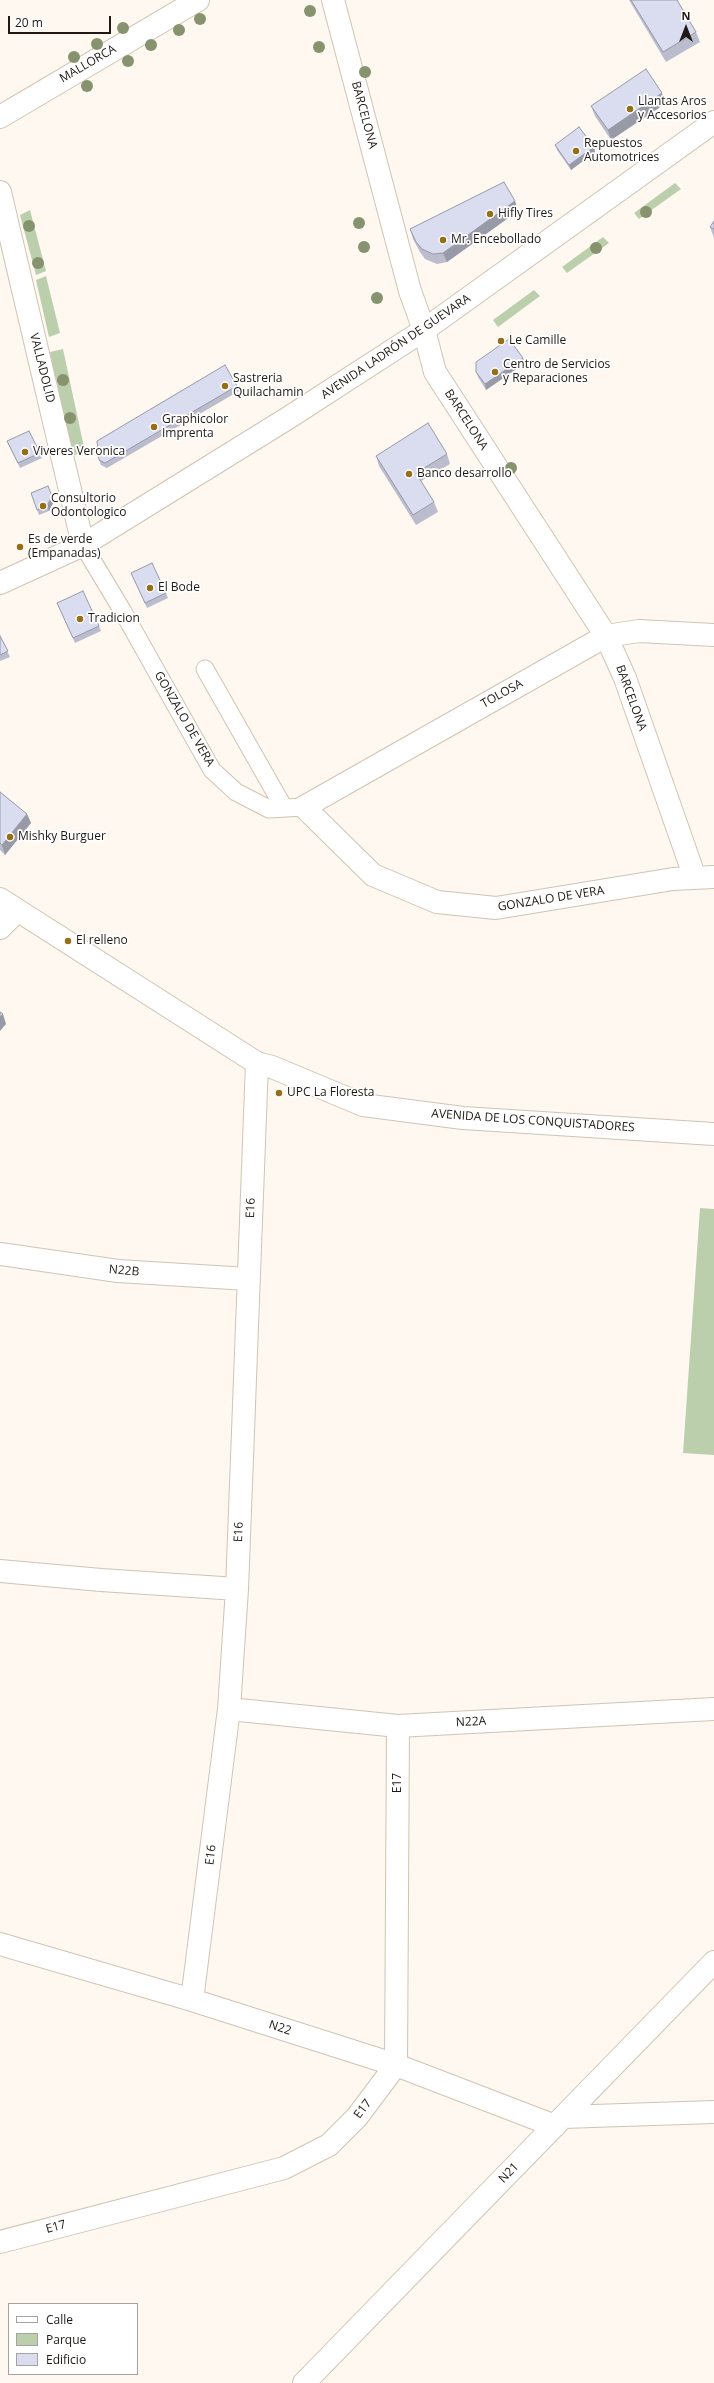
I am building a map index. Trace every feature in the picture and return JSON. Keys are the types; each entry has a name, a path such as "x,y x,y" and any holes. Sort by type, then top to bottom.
{"street":[{"name":"MALLORCA","path":"0,117 198,0"},
{"name":"BARCELONA","path":"333,0 410,291 424,330 435,372 606,636 625,678 704,877"},
{"name":"AVENIDA LADRÓN DE GUEVARA","path":"0,583 83,546 288,418 424,330 714,122"},
{"name":"VALLADOLID","path":"0,192 75,504 83,546"},
{"name":"TOLOSA","path":"294,807 606,636 639,630 714,635"},
{"name":"GONZALO DE VERA","path":"294,807 373,875 437,902 496,908 672,879 704,877"},
{"path":"0,928 8,905"},
{"name":"AVENIDA DE LOS CONQUISTADORES","path":"8,905 258,1063 272,1067 362,1105 463,1118 714,1134"},
{"name":"E16","path":"192,2000 229,1709 238,1589 248,1279 258,1063"},
{"name":"N22B","path":"0,1254 118,1271 248,1279"},
{"path":"0,1570 93,1580 238,1589"},
{"name":"N22A","path":"229,1709 398,1726 714,1710"},
{"name":"E17","path":"0,2242 284,2168 329,2145 348,2128 396,2065 398,1726"},
{"name":"N22","path":"6,1950 192,2000 396,2065 559,2121"},
{"name":"N21","path":"304,2383 714,1962"},
{"path":"559,2121 714,2112"}],"lane":[{"name":"GONZALO DE VERA","path":"83,546 122,610 212,770 236,792 269,809 294,807"},
{"path":"206,669 294,807"}],"green space":[{"path":"675,183 681,189 639,219 634,213"},
{"path":"30,210 46,271 36,275 20,215"},
{"path":"603,237 609,243 567,273 562,267"},
{"path":"46,276 60,333 49,337 36,280"},
{"path":"534,290 540,296 498,327 493,320"},
{"path":"63,349 85,452 71,456 50,352"},
{"path":"700,1208 714,1209 714,1455 683,1453"}],"building":[{"path":"631,0 677,0 696,32 663,52"},
{"name":"Llantas Aros y Accesorios","path":"646,69 662,93 608,130 591,106"},
{"name":"Repuestos Automotrices","path":"579,127 594,147 569,165 555,145"},
{"path":"504,182 515,201 443,253 433,254 422,249 416,242 410,229"},
{"path":"714,221 714,229 710,227"},
{"name":"Centro de Servicios y Reparaciones","path":"509,339 523,358 485,384 476,372 476,362"},
{"path":"225,365 237,386 105,463 99,460 97,441"},
{"name":"Banco desarrollo","path":"428,423 447,454 416,473 434,502 413,515 376,456"},
{"name":"Viveres Veronica","path":"29,431 40,453 18,463 7,441"},
{"name":"Consultorio Odontologico","path":"48,486 52,496 47,506 37,510 31,493"},
{"name":"El Bode","path":"152,563 166,593 145,603 131,573"},
{"name":"Tradicion","path":"83,591 99,626 73,638 57,603"},
{"path":"0,636 8,651 0,655"},
{"name":"Mishky Burguer","path":"0,792 27,814 2,845 0,843"}],"place":[{"name":"Llantas Aros y Accesorios","path":"630,109"},
{"name":"Repuestos Automotrices","path":"576,151"},
{"name":"Hifly Tires","path":"490,214"},
{"name":"Mr. Encebollado","path":"443,240"},
{"name":"Le Camille","path":"501,341"},
{"name":"Centro de Servicios y Reparaciones","path":"495,372"},
{"name":"Sastreria Quilachamin","path":"225,386"},
{"name":"Graphicolor Imprenta","path":"154,427"},
{"name":"Viveres Veronica","path":"25,452"},
{"name":"Banco desarrollo","path":"409,474"},
{"name":"Consultorio Odontologico","path":"43,506"},
{"name":"Es de verde (Empanadas)","path":"20,547"},
{"name":"El Bode","path":"150,588"},
{"name":"Tradicion","path":"80,619"},
{"name":"Mishky Burguer","path":"10,837"},
{"name":"El relleno","path":"68,941"},
{"name":"UPC La Floresta","path":"279,1093"}]}
